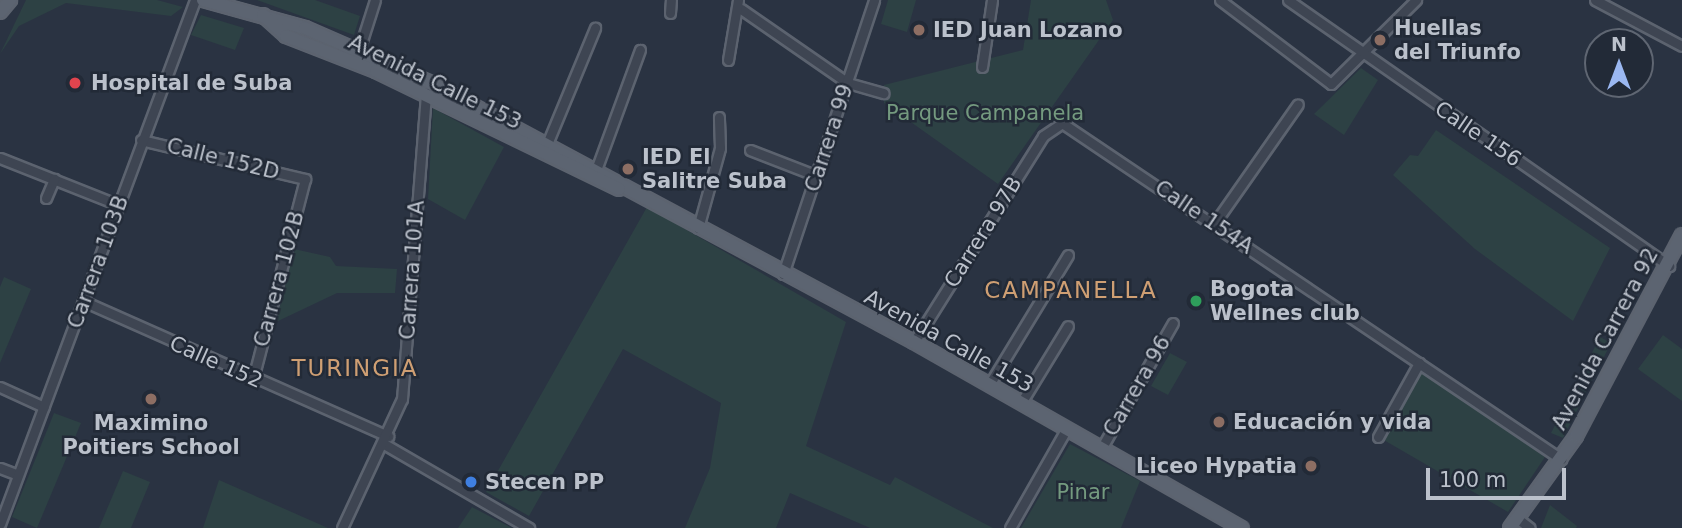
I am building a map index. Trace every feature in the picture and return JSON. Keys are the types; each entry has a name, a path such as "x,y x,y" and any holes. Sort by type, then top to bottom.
{"main road":[{"path":"0,6 3,0"},
{"path":"0,12 10,0"},
{"name":"Avenida Calle 153","path":"203,0 263,15 359,50 592,181 634,193"},
{"name":"Avenida Calle 153","path":"263,15 286,36 428,89 596,170 783,274 914,342 1242,528"},
{"name":"Avenida Carrera 92","path":"1514,523 1561,459 1669,266 1682,235"}],"street":[{"name":"Carrera 103B","path":"0,524 2,512 44,407 148,120 195,0"},
{"path":"359,50 375,0"},
{"path":"670,13 671,0"},
{"name":"Carrera 99","path":"783,274 874,0"},
{"path":"982,67 992,0"},
{"path":"1220,0 1326,82 1340,78 1410,2"},
{"name":"Calle 156","path":"1288,0 1362,56 1669,266"},
{"path":"1598,1 1682,46"},
{"path":"728,60 740,5 848,83 884,93"},
{"path":"547,145 595,28"},
{"path":"596,170 640,50"},
{"name":"Carrera 101A","path":"342,528 386,440 404,387 428,89"},
{"path":"1214,224 1298,104"},
{"path":"698,228 720,148 719,117"},
{"name":"Calle 154A","path":"1054,124 1070,126 1561,459"},
{"name":"Carrera 97B","path":"914,342 1054,124"},
{"name":"Calle 152D","path":"141,139 305,179"},
{"path":"750,150 817,176"},
{"path":"0,158 119,205"},
{"path":"46,198 54,179"},
{"name":"Carrera 102B","path":"253,379 305,179"},
{"path":"989,385 1068,255"},
{"name":"Calle 152","path":"83,301 386,440 529,528"},
{"name":"Carrera 96","path":"1101,449 1173,323"},
{"path":"1021,402 1068,326"},
{"path":"1378,437 1419,363"},
{"path":"0,387 44,407"},
{"path":"1010,528 1066,429"},
{"path":"0,468 18,475"},
{"path":"1514,523 1530,528"}],"green space":[{"path":"26,0 157,0 183,7 171,16 66,3 19,26 0,54"},
{"path":"257,0 315,0 360,16 354,35"},
{"path":"888,0 916,0 907,32 881,24"},
{"name":"Parque Campanela","path":"1031,0 1106,0 1113,20 998,184 884,103 884,85 1023,50"},
{"path":"201,15 244,28 235,50 191,35"},
{"path":"1361,68 1378,80 1344,135 1314,114"},
{"path":"433,108 504,147 465,220 428,199"},
{"path":"1436,130 1610,248 1573,321 1475,249 1393,175 1410,155 1418,156"},
{"path":"647,207 846,322 806,446 890,485 895,477 993,528 870,528 790,493 776,528 685,528 710,468 721,403 623,349 529,516 486,492"},
{"path":"294,249 330,257 336,266 397,269 395,293 337,293 276,322"},
{"path":"4,277 31,289 0,363 0,287"},
{"path":"1663,335 1682,349 1682,401 1638,369"},
{"path":"1600,337 1611,343 1563,438 1551,433"},
{"path":"1170,353 1187,362 1168,395 1151,386"},
{"path":"1422,371 1545,457 1508,512 1382,439"},
{"path":"54,413 81,423 37,528 12,517"},
{"name":"Pinar","path":"1070,444 1140,481 1121,528 1021,528"},
{"path":"123,471 150,482 131,528 99,528"},
{"path":"219,480 328,528 203,528"},
{"path":"1550,505 1577,526 1576,528 1541,528"},
{"path":"472,507 512,528 458,528"}],"place":[{"name":"IED Juan Lozano","path":"919,30"},
{"name":"Huellas del Triunfo","path":"1380,40"},
{"name":"Hospital de Suba","path":"75,83"},
{"name":"IED El Salitre Suba","path":"628,169"},
{"name":"Bogota Wellnes club","path":"1196,301"},
{"name":"Maximino Poitiers School","path":"151,399"},
{"name":"Educación y vida","path":"1219,422"},
{"name":"Liceo Hypatia","path":"1311,466"},
{"name":"Stecen PP","path":"471,482"}],"district":[{"name":"CAMPANELLA","path":"1071,290"},
{"name":"TURINGIA","path":"355,368"}]}
